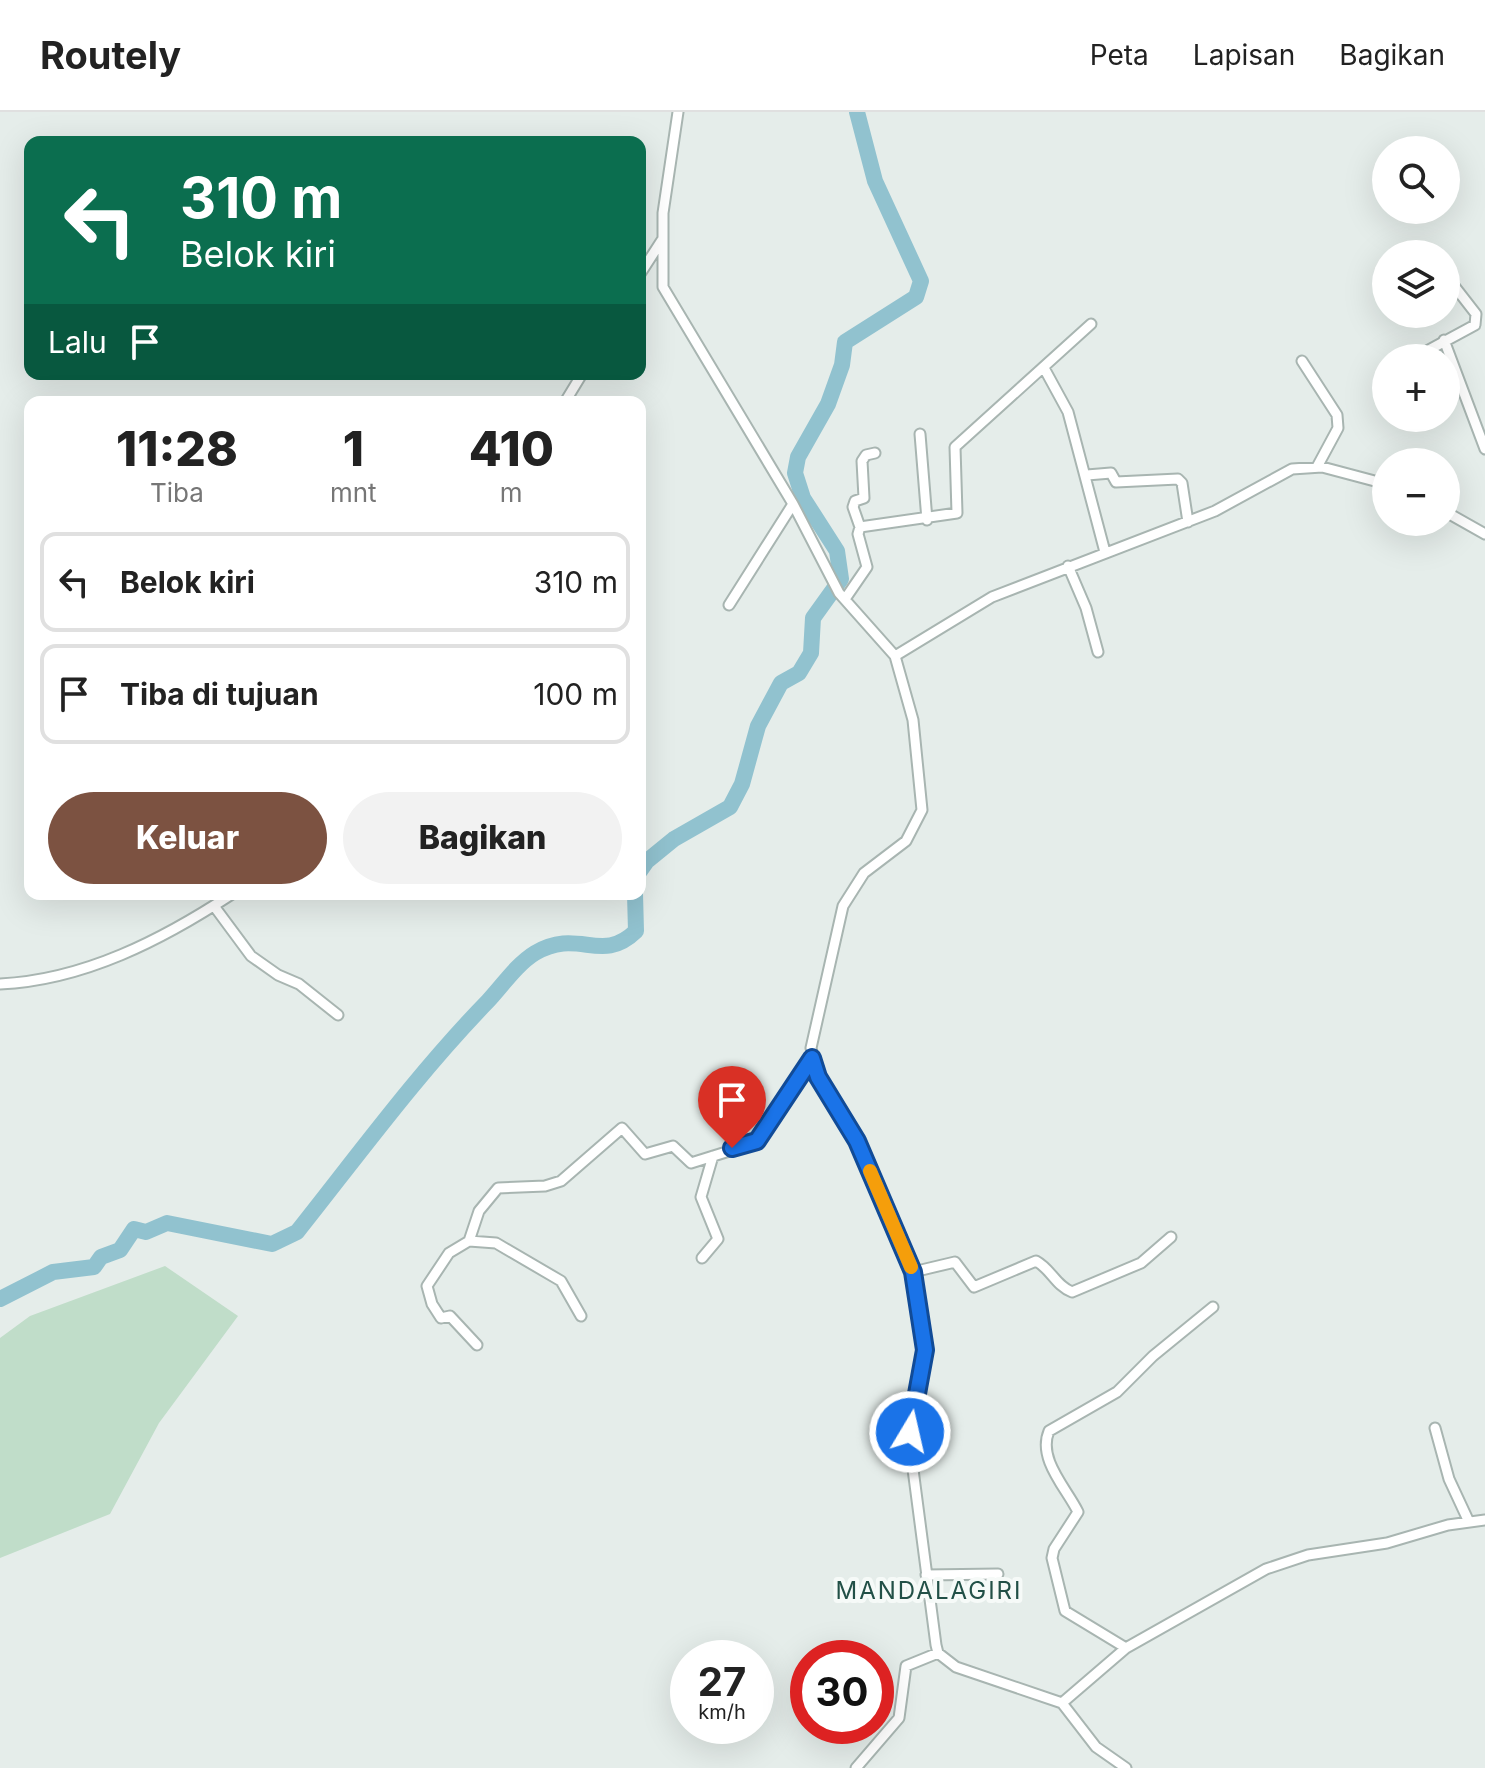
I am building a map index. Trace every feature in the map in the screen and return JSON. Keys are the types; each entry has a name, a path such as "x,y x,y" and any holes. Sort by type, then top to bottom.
{"street":[{"path":"678,112 662,240 661,274 668,297 793,504 830,578 895,656 913,720 922,810 906,841 864,873 843,906 841,928 812,1038 812,1058 818,1077 857,1141 913,1272 925,1350 912,1410 910,1443 938,1653 956,1667 1062,1703 1096,1747 1126,1768"},
{"path":"646,265 662,240"},
{"path":"1437,344 1467,333 1477,320 1460,294"},
{"path":"860,527 949,517 958,512 955,447 1091,324"},
{"path":"1444,340 1485,449"},
{"path":"1302,361 1337,415 1338,428 1317,467"},
{"path":"1044,368 1068,412 1105,552"},
{"path":"920,434 927,520"},
{"path":"842,596 867,567 853,507 855,501 864,498 862,461 866,455 875,453"},
{"path":"895,656 992,597 1188,522 1292,469 1317,467 1372,479"},
{"path":"1087,475 1111,473 1116,482 1128,483 1179,480 1188,522"},
{"path":"729,605 793,504"},
{"path":"1460,520 1485,534"},
{"path":"1068,566 1086,608 1098,652"},
{"path":"0,984 43,982 76,972 145,944 223,900"},
{"path":"214,906 251,956 278,975 299,984 338,1015"},
{"path":"469,1241 479,1211 498,1188 545,1186 561,1181 622,1128 645,1154 673,1146 691,1163 757,1141 812,1058"},
{"path":"702,1258 718,1239 701,1197 713,1156"},
{"path":"913,1272 959,1263 974,1287 1036,1261 1046,1266 1062,1288 1072,1292 1141,1263 1171,1237"},
{"path":"477,1345 450,1316 441,1318 432,1304 427,1286 449,1253 469,1241 496,1243 561,1281 581,1316"},
{"path":"1126,1648 1065,1611 1053,1555 1078,1512 1060,1486 1045,1442 1049,1431 1117,1392 1153,1356 1213,1307"},
{"path":"1435,1428 1449,1479 1469,1522"},
{"path":"1062,1703 1126,1648 1281,1563 1485,1520"},
{"path":"926,1575 998,1574"},
{"path":"856,1768 899,1718 906,1666 938,1653"}],"green space":[{"path":"165,1266 238,1316 159,1423 110,1514 0,1558 0,1338 30,1316"}],"waterway":[{"path":"646,862 674,839 730,807 742,784 758,726 781,683 799,673 811,653 813,618 841,579 837,551 803,498 795,473 798,457 828,404 842,365 845,342 916,297 921,281 875,181 857,112"},
{"path":"0,1299 53,1272 94,1267 101,1257 120,1250 134,1229 146,1232 167,1223 272,1244 297,1232 437,1056 516,969 535,953 551,946 564,943 600,946 623,941 636,931 635,900"}],"slow traffic":[{"path":"870,1171 911,1267"}],"district":[{"name":"MANDALAGIRI","path":"929,1590"}],"route":[{"path":"732,1148 757,1141 812,1058 818,1077 857,1141 913,1272 925,1350 910,1432"}]}
